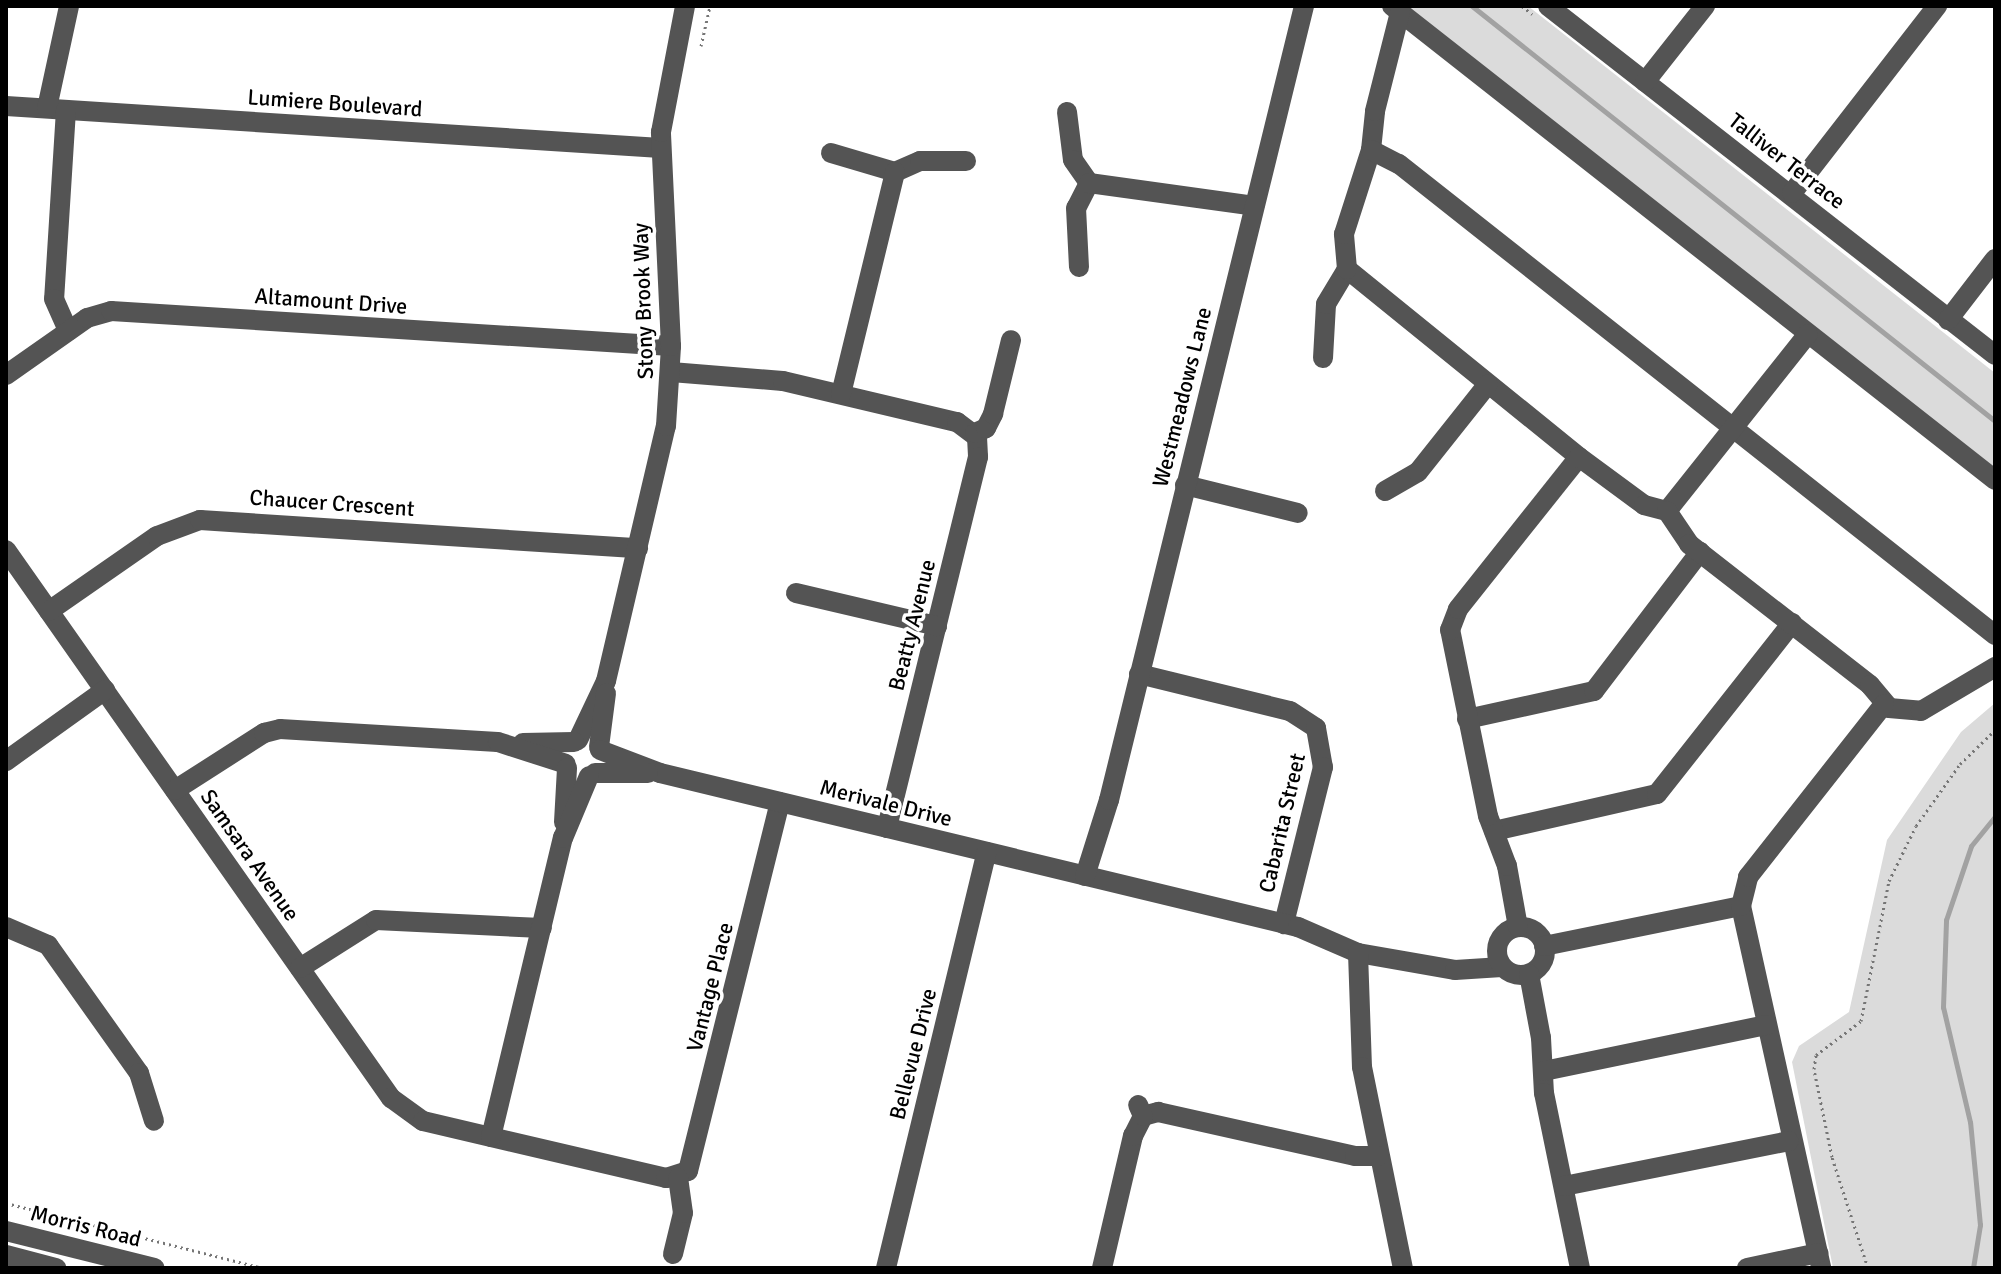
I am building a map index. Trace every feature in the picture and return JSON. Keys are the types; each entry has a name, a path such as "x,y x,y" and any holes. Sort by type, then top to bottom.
{"street":[{"path":"68,331 54,299 56,109 69,6"},
{"name":"Westmeadows Lane","path":"1092,878 1139,674 1304,6"},
{"name":"Talliver Terrace","path":"1548,6 1792,193 1995,355"},
{"path":"1645,82 1705,6"},
{"path":"1792,193 1937,6"},
{"name":"Stony Brook Way","path":"600,748 606,681 666,426 671,346 661,148 664,104 686,7"},
{"path":"1323,358 1326,304 1347,269 1344,234 1371,150 1375,111 1396,9 1995,480"},
{"name":"Lumiere Boulevard","path":"6,106 661,148"},
{"path":"1067,112 1073,160 1089,183 1254,206"},
{"path":"1371,150 1399,164 1733,432 1995,635"},
{"path":"831,153 895,172 920,161 966,161"},
{"path":"841,394 895,172"},
{"path":"1079,267 1076,208 1089,183"},
{"path":"1948,320 1995,259"},
{"path":"1347,269 1579,457 1644,505 1667,511 1680,534 1700,552 1870,685 1884,704 1896,711 1921,711 1995,667"},
{"name":"Altamount Drive","path":"6,375 96,314 119,311 671,346"},
{"path":"1667,511 1808,334"},
{"path":"671,372 775,379 957,422 975,433 986,428 993,414 1011,340"},
{"path":"1385,491 1418,472 1488,384"},
{"name":"Beatty Avenue","path":"887,828 978,457 975,433"},
{"path":"1518,927 1507,866 1494,831 1467,719 1451,639 1453,617 1579,457"},
{"path":"1185,485 1298,513"},
{"name":"Chaucer Crescent","path":"49,611 157,536 200,520 638,548"},
{"name":"Samsara Avenue","path":"6,550 398,1106 423,1121 491,1137"},
{"path":"1467,719 1594,691 1700,552"},
{"path":"796,593 937,626"},
{"path":"1494,831 1657,794 1792,623"},
{"name":"Cabarita Street","path":"1139,674 1290,711 1316,728 1323,767 1284,924"},
{"name":"Stony Brook Way","path":"576,741 606,681"},
{"path":"6,761 105,690"},
{"path":"1747,1268 1820,1261 1800,1167 1789,1141 1787,1108 1741,906 1748,877 1884,704"},
{"path":"175,790 253,739 280,729 515,744 576,741 600,748 601,763 592,774 563,838"},
{"path":"576,741 566,751 563,838 491,1137 678,1178 683,1213 673,1254"},
{"path":"515,744 592,774"},
{"name":"Merivale Drive","path":"600,748 660,773 1284,924 1367,950 1385,941 1454,964"},
{"name":"Merivale Drive","path":"592,774 660,773"},
{"name":"Vantage Place","path":"678,1178 693,1161 780,802"},
{"name":"Bellevue Drive","path":"886,1268 987,852"},
{"path":"1544,946 1741,906"},
{"path":"300,968 376,920 542,928"},
{"path":"6,927 48,945 139,1073 154,1121"},
{"path":"1454,964 1491,950 1518,927"},
{"path":"1454,964 1502,967 1515,975 1529,974 1542,963 1544,946 1535,931 1518,927"},
{"path":"1498,943 1502,967"},
{"path":"1367,950 1362,1067 1403,1268"},
{"path":"1529,974 1580,1268"},
{"path":"1544,1071 1766,1025"},
{"path":"1102,1268 1140,1110 1355,1156 1379,1156"},
{"path":"1564,1186 1789,1141"},
{"name":"Morris Road","path":"6,1231 154,1268"},
{"path":"6,1255 56,1268"}],"path":[{"path":"701,46 710,6"},
{"path":"1868,1268 1832,1157 1814,1069 1816,1055 1861,1021 1889,881 1916,826 1960,764 1995,730"},
{"path":"6,1203 262,1268"}],"shaded area":[{"path":"1406,6 1528,6 1995,373 1995,470"},
{"path":"1995,703 1995,1268 1833,1268 1792,1062 1799,1046 1849,1012 1887,840 1961,732"}],"waterway":[{"path":"1472,6 1995,421"},
{"path":"1973,1268 1980,1225 1970,1122 1943,1007 1946,920 1971,846 1995,816"}]}
